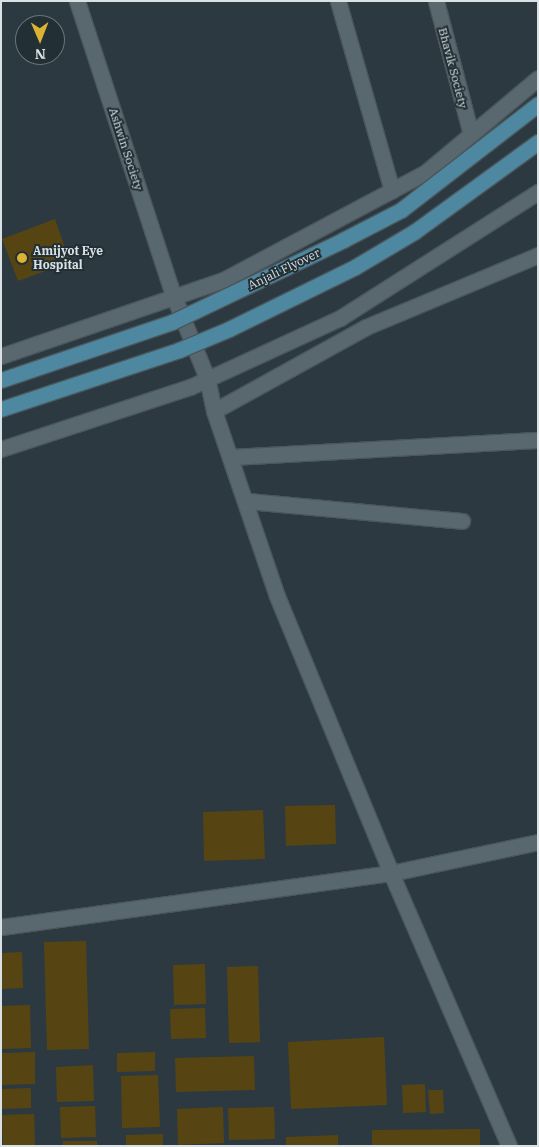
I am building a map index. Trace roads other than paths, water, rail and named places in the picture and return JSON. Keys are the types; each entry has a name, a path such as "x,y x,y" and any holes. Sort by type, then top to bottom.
{"main road":[{"name":"Anjali Flyover","path":"1,380 172,322 343,240 401,210 538,104"},
{"path":"1,409 179,350 229,329 355,267 414,232 538,142"}],"street":[{"name":"Ashwin Society","path":"77,1 174,297 207,378 214,411 247,501 277,596 391,873 509,1146"},
{"path":"338,1 392,190"},
{"name":"Bhavik Society","path":"436,1 470,134"},
{"path":"1,356 223,280 426,172 538,78"},
{"path":"1,449 190,387 340,318 538,192"},
{"path":"214,411 366,327 538,255"},
{"path":"230,457 538,440"},
{"path":"247,501 462,521"},
{"path":"1,928 391,873 538,842"}],"place":[{"name":"Amijyot Eye Hospital","path":"22,258"}]}
